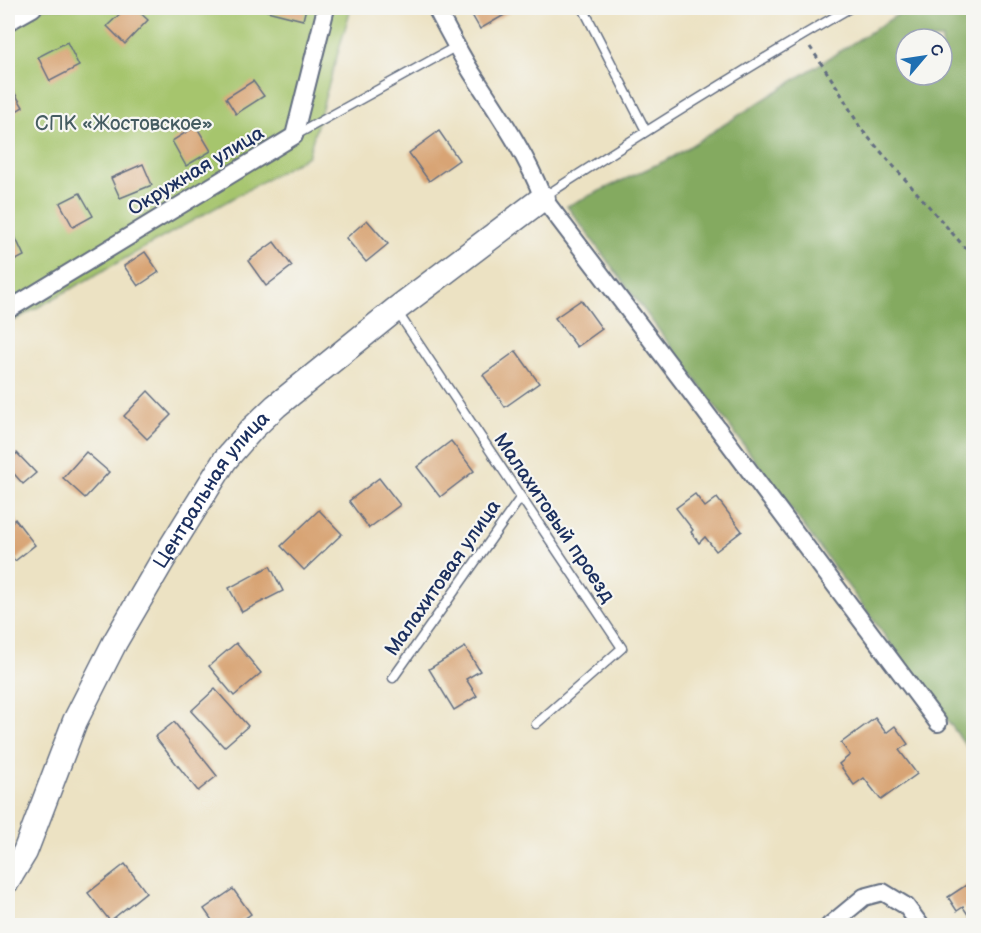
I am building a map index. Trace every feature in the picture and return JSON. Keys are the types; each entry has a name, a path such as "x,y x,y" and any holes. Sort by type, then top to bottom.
{"street":[{"path":"8,22 33,8"},
{"name":"Окружная улица","path":"8,310 294,136 326,8"},
{"path":"436,8 524,156 543,198 938,723"},
{"name":"Центральная улица","path":"8,880 25,852 75,721 115,642 225,460 276,406 395,310 543,198"},
{"path":"829,926 864,897 883,892 906,906 921,926"}],"lane":[{"path":"583,8 646,131"},
{"path":"543,198 646,131 850,8"},
{"path":"294,136 457,46"},
{"name":"Малахитовый проезд","path":"395,310 622,648 536,724"},
{"name":"Малахитовая улица","path":"393,678 521,497"}],"path":[{"path":"802,35 837,87 861,129 974,258"}],"green space":[{"name":"СПК «Жостовское»","path":"8,8 351,8 308,156 8,324"},
{"path":"908,8 973,8 973,755 567,206 673,157"}],"building":[{"path":"126,8 135,8 148,20 125,44 107,26"},
{"path":"268,8 306,8 303,20 267,11"},
{"path":"468,8 511,8 513,10 480,29"},
{"path":"67,42 79,66 50,81 38,57"},
{"path":"253,81 264,96 236,114 226,98"},
{"path":"10,85 23,107 8,116 8,86"},
{"path":"196,126 211,151 186,166 172,141"},
{"path":"439,131 459,160 429,181 409,153"},
{"path":"143,164 152,185 120,198 111,178"},
{"path":"80,193 93,216 73,227 60,203"},
{"path":"367,220 388,244 366,262 346,238"},
{"path":"12,230 24,256 8,264 8,232"},
{"path":"274,242 292,266 266,286 248,261"},
{"path":"145,252 159,272 138,286 124,266"},
{"path":"581,300 602,329 577,347 555,318"},
{"path":"516,351 539,383 505,407 483,375"},
{"path":"148,391 171,415 147,439 124,416"},
{"path":"451,441 474,471 440,497 417,467"},
{"path":"86,452 109,472 85,498 63,478"},
{"path":"17,453 36,473 23,484 8,467 8,462"},
{"path":"379,478 400,505 369,528 349,501"},
{"path":"695,494 705,507 717,498 742,531 716,551 705,537 699,543 691,532 693,530 676,508"},
{"path":"319,510 342,534 304,570 281,546"},
{"path":"15,519 35,545 15,561 8,552 8,525"},
{"path":"270,566 283,591 242,612 229,588"},
{"path":"236,643 261,673 234,696 209,666"},
{"path":"465,647 480,671 466,679 477,696 454,710 429,669"},
{"path":"215,689 248,726 224,747 191,711"},
{"path":"875,718 886,733 895,726 908,744 899,750 917,774 881,800 864,778 854,785 839,764 850,755 841,743"},
{"path":"174,722 217,776 198,791 155,737"},
{"path":"125,864 146,892 110,921 88,893"},
{"path":"974,880 974,918 971,919 963,907 957,911 948,897"},
{"path":"233,889 251,914 234,926 216,926 204,909"}]}
